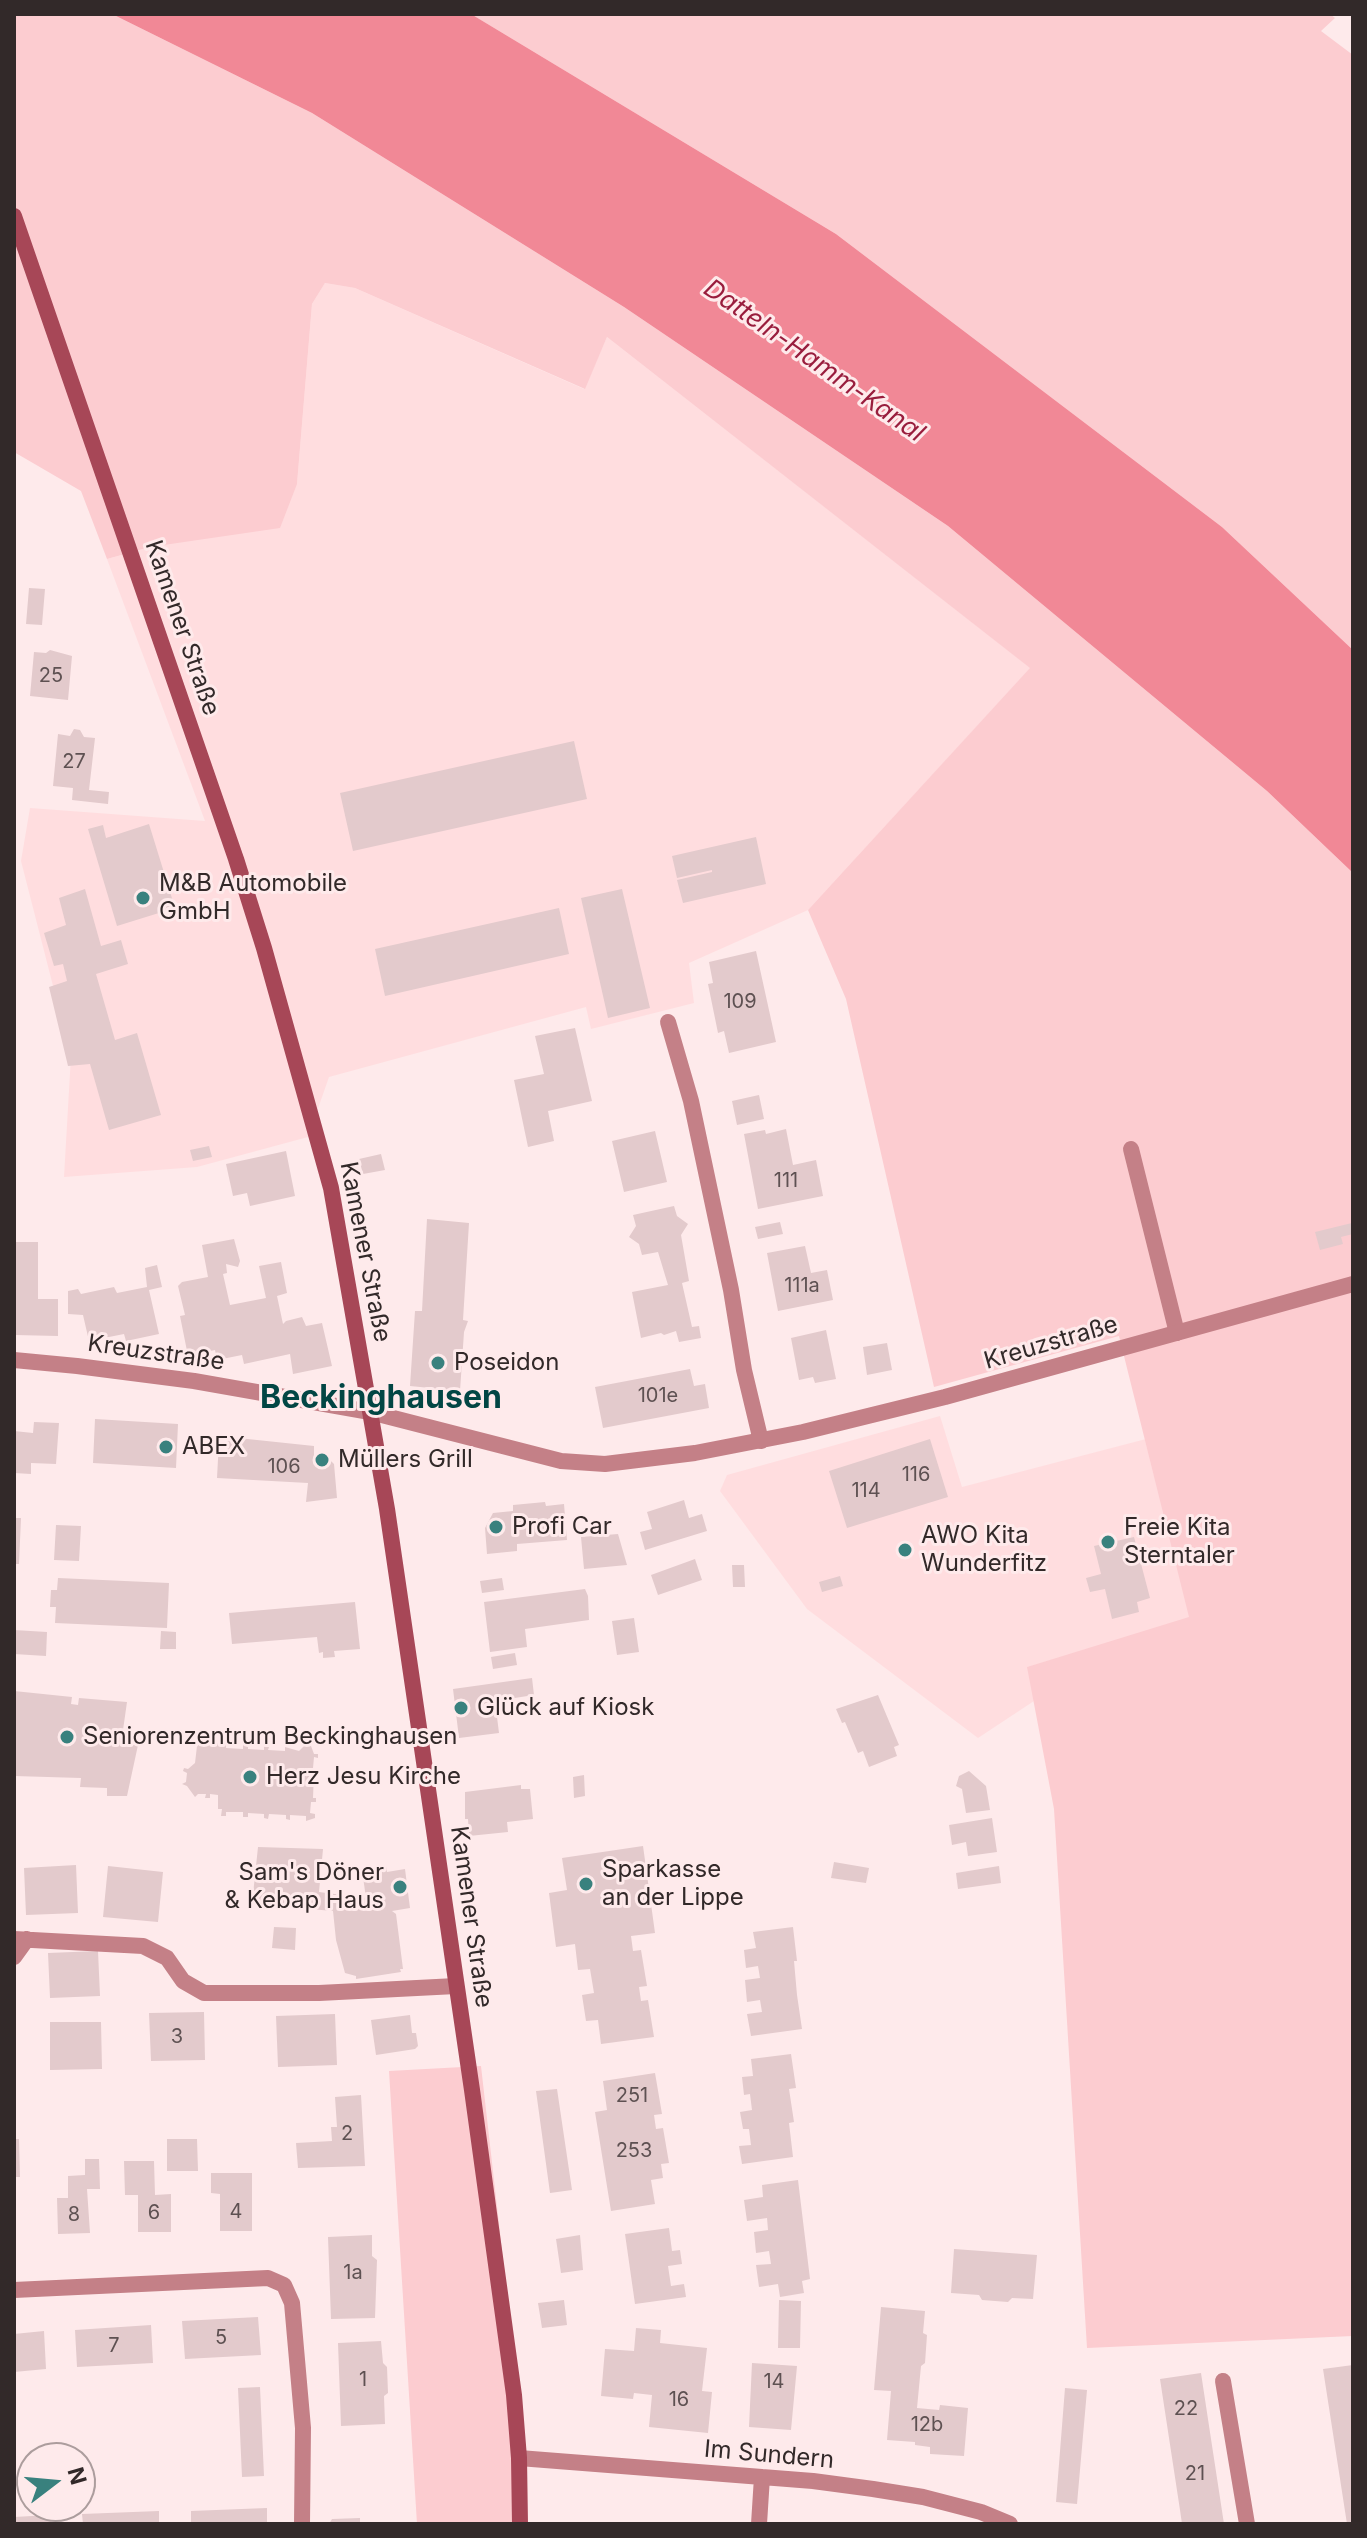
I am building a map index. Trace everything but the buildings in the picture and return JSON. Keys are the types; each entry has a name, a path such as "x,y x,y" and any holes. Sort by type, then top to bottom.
{"main road":[{"name":"Kamener Straße","path":"14,216 193,731 264,948 331,1188 387,1509 506,2336 519,2458 520,2524"}],"street":[{"path":"668,1022 691,1101 761,1441"},
{"path":"1131,1149 1177,1333"},
{"name":"Kreuzstraße","path":"14,1360 194,1381 370,1412 561,1461 605,1464 761,1441 945,1397 1353,1284"},
{"path":"14,1957 21,1939 143,1946 167,1958 183,1981 204,1993 319,1993 456,1986"},
{"path":"14,2290 268,2278 284,2285 292,2303 303,2428 302,2524"},
{"path":"1223,2381 1247,2524"},
{"name":"Im Sundern","path":"519,2458 813,2481 923,2497 981,2512 1010,2524"},
{"path":"759,2524 762,2477"}],"shaded area":[{"path":"14,14 112,14 312,113 624,307 948,526 1267,791 1353,873 1353,2336 1087,2348 1054,1809 1027,1667 1189,1617 1119,1336 934,1387 846,999 808,910 1030,668 607,337 585,389 355,288 325,283 312,304 297,484 280,528 150,547 107,559 81,491 14,452"},
{"path":"471,14 1330,14 1335,18 1321,31 1353,55 1353,650 1222,527 836,234"},
{"path":"325,283 355,288 584,389 607,337 1031,668 808,910 689,963 694,1003 591,1029 586,1007 329,1077 308,1137 197,1167 64,1177 71,1056 21,861 30,808 205,821 107,559 150,547 297,484 312,304"},
{"name":"AWO Kita Wunderfitz","path":"940,1416 962,1487 1146,1439 1190,1618 1028,1667 1034,1701 978,1738 807,1609 720,1491 727,1475"},
{"path":"481,2066 522,2426 523,2524 417,2524 389,2071"}],"water":[{"name":"Datteln-Hamm-Kanal","path":"112,14 471,14 836,234 1222,527 1353,650 1353,873 1267,791 948,526 624,307 312,113"}],"place":[{"name":"M&B Automobile GmbH","path":"143,898"},
{"name":"Poseidon","path":"438,1363"},
{"name":"ABEX","path":"166,1447"},
{"name":"Müllers Grill","path":"322,1460"},
{"name":"Profi Car","path":"496,1527"},
{"name":"Freie Kita Sterntaler","path":"1108,1542"},
{"name":"AWO Kita Wunderfitz","path":"905,1550"},
{"name":"Glück auf Kiosk","path":"461,1708"},
{"name":"Seniorenzentrum Beckinghausen","path":"67,1737"},
{"name":"Herz Jesu Kirche","path":"250,1777"},
{"name":"Sparkasse an der Lippe","path":"586,1884"},
{"name":"Sam's Döner & Kebap Haus","path":"400,1887"}],"district":[{"name":"Beckinghausen","path":"381,1398"}]}
